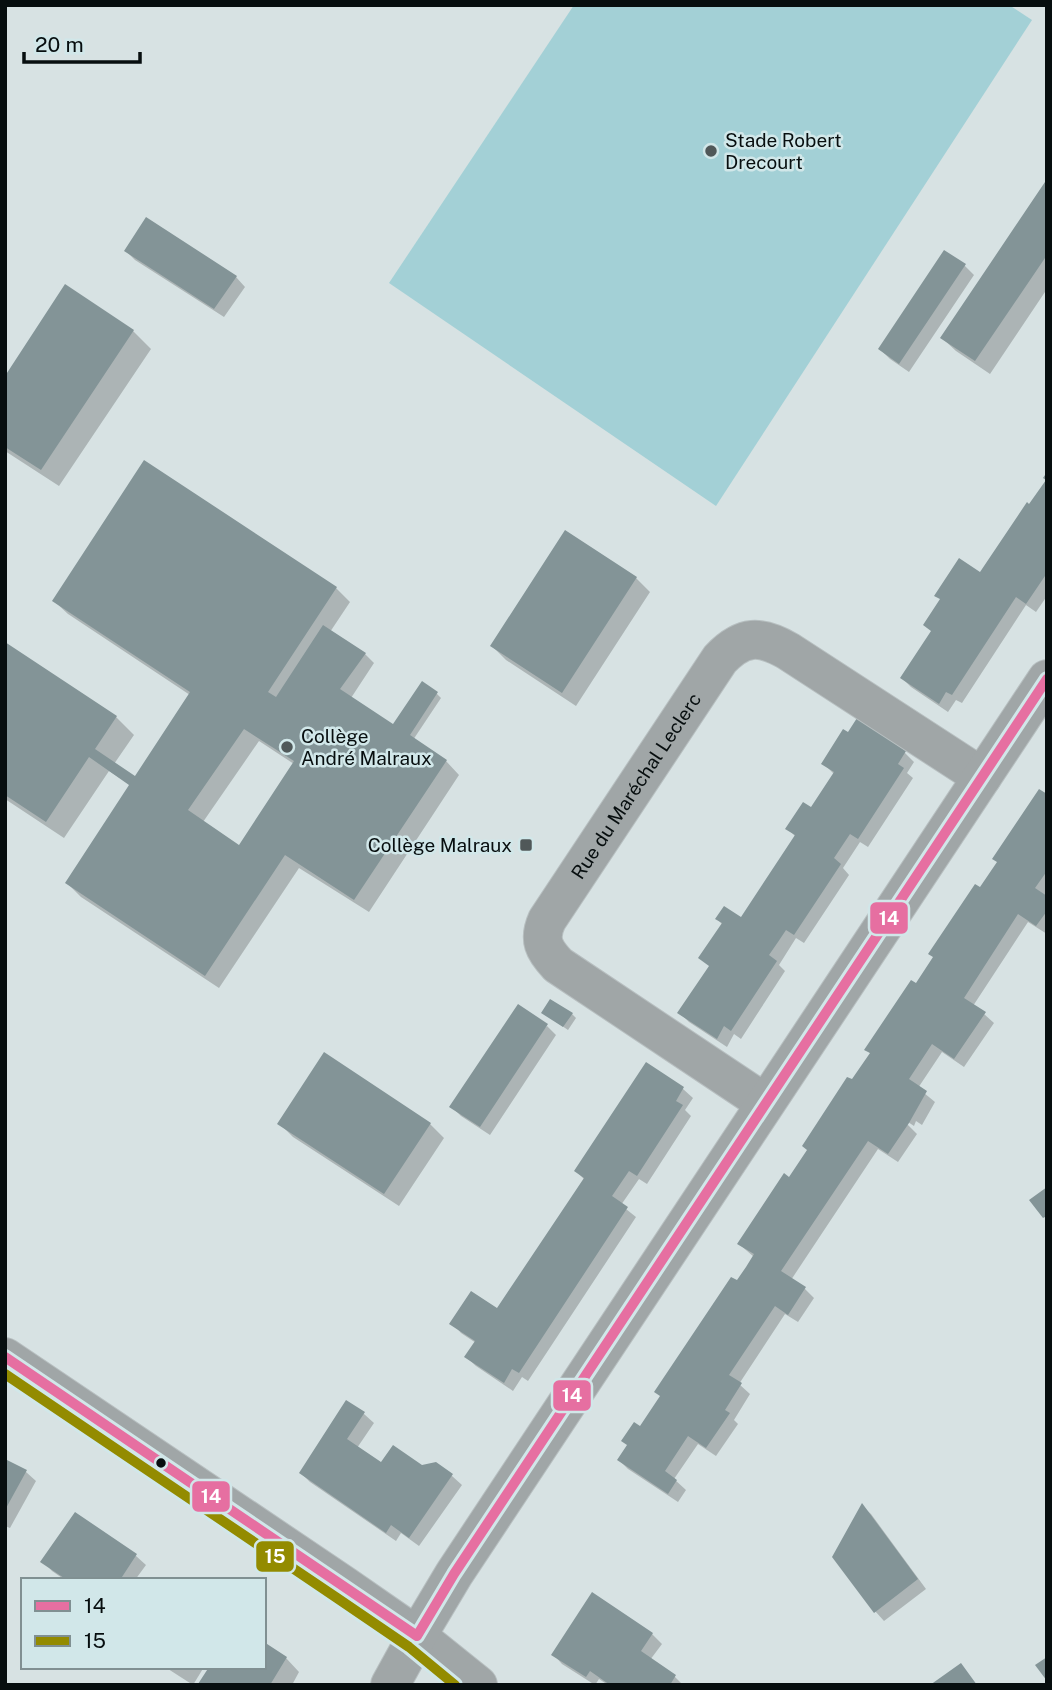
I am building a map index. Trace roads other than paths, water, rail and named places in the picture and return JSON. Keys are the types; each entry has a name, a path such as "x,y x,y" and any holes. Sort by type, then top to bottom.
{"street":[{"name":"Rue du Maréchal Leclerc","path":"765,1103 558,965 545,948 542,938 547,920 667,738 720,659 739,643 760,639 788,650 982,778"},
{"path":"390,1685 454,1574 1047,679"},
{"path":"5,1357 416,1636 478,1685"}],"place":[{"name":"Stade Robert Drecourt","path":"711,151"},
{"name":"Collège André Malraux","path":"287,747"},
{"name":"Collège Malraux","path":"526,845"}]}
